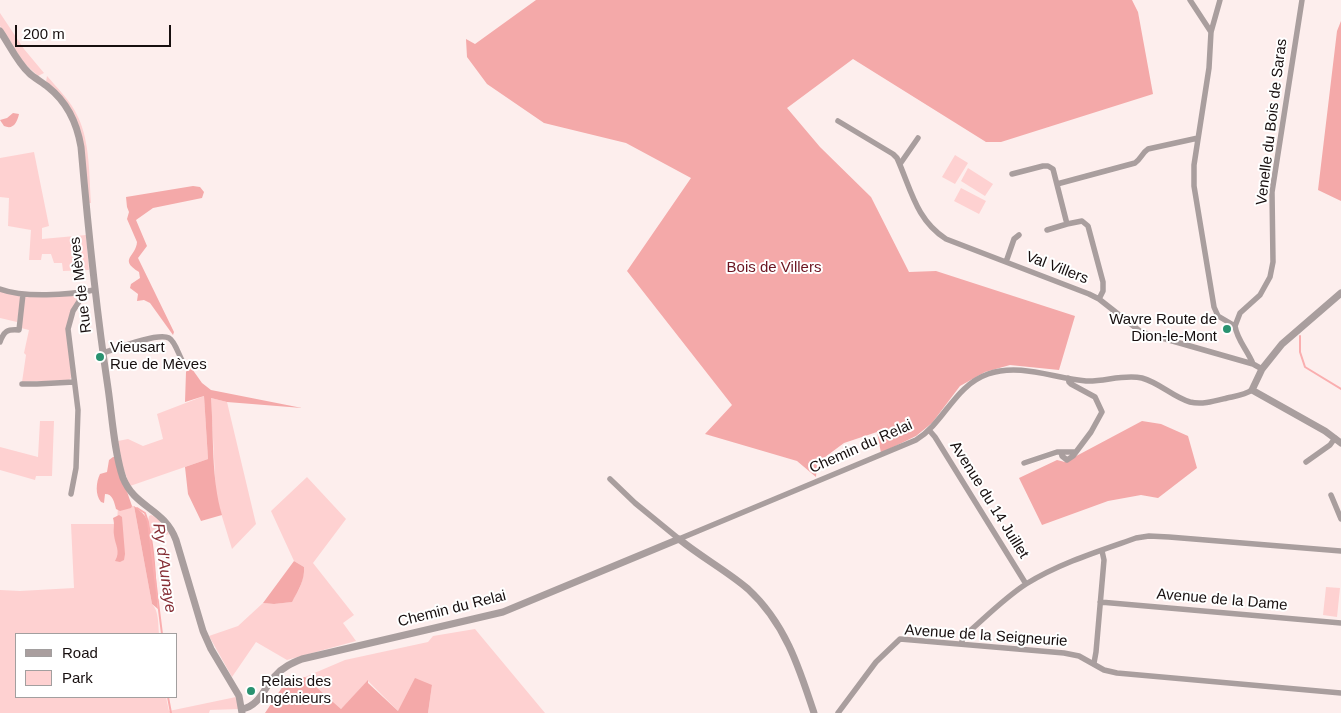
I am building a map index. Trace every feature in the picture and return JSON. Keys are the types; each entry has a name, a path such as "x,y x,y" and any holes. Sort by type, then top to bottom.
{"street":[{"path":"1190,0 1211,32"},
{"path":"1220,0 1211,32 1209,68 1194,165 1194,186 1214,307 1218,316 1235,326 1236,332 1250,355 1253,364 1262,370"},
{"name":"Venelle du Bois de Saras","path":"1235,326 1240,313 1260,295 1270,277 1273,262 1272,192 1302,0"},
{"name":"Rue de Mèves","path":"0,31 25,69 61,100 77,127 81,147 94,290 119,461 124,481 136,498 159,514 172,529 203,631 216,659 239,696 242,711"},
{"name":"Val Villers","path":"838,122 893,154 900,164 920,213 931,229 946,239 1099,298 1134,328 1147,334 1253,364"},
{"path":"900,164 918,138"},
{"path":"1057,184 1135,163 1140,160 1143,152 1148,149 1198,138"},
{"path":"1012,174 1048,166 1053,169 1067,224"},
{"name":"Val Villers","path":"1047,230 1082,222 1088,226 1103,282 1103,291 1099,298"},
{"name":"Val Villers","path":"1006,262 1014,239 1019,234"},
{"path":"0,289 23,294 94,290"},
{"path":"72,494 76,472 78,398 74,382 68,329 73,311 85,292"},
{"path":"1306,462 1338,440 1252,390 1262,370 1282,344 1341,293"},
{"path":"0,342 6,330 18,330 23,294"},
{"path":"103,353 135,342 163,337 169,338 183,362"},
{"name":"Chemin du Relai","path":"242,711 256,702 283,668 302,659 503,612 902,447 929,430 971,382 988,374 1013,369 1086,381 1124,377 1140,378 1158,384 1182,399 1198,403 1219,400 1252,390"},
{"name":"Chemin du Relai","path":"1024,464 1042,456 1061,452 1062,456 1067,460 1073,456 1101,416 1101,408 1095,397 1071,384 1068,378"},
{"path":"22,384 74,382"},
{"name":"Avenue du 14 Juillet","path":"929,430 1026,584"},
{"path":"610,479 635,503 679,539 742,585 762,604 780,627 792,649 814,713"},
{"path":"1331,494 1341,519"},
{"path":"961,644 964,636 1026,584 1052,570 1136,538 1149,536 1341,551"},
{"path":"1094,663 1104,560 1102,551"},
{"name":"Avenue de la Dame","path":"1100,602 1341,623"},
{"name":"Avenue de la Seigneurie","path":"838,713 876,662 900,639 1064,653 1079,656 1104,670 1116,674 1341,693"}],"green space":[{"name":"Bois de Villers","path":"536,0 1132,0 1138,12 1153,94 1001,142 986,142 853,59 787,108 820,147 871,197 909,272 936,271 1075,316 1059,370 1010,365 985,372 960,386 932,423 916,436 881,453 877,432 844,443 817,463 816,477 797,461 705,434 732,405 627,271 691,178 626,143 544,123 487,84 467,57 466,39 475,44"},
{"path":"0,13 24,49 44,73 38,76 24,63 0,26"},
{"path":"1341,21 1341,201 1318,190 1337,31"},
{"path":"47,76 72,106 82,127 88,159 91,203 88,203 82,136 46,82"},
{"path":"13,113 19,114 16,123 10,127 4,126 0,120 7,118"},
{"path":"34,152 49,226 42,228 42,239 86,235 89,270 63,271 62,263 54,263 51,254 42,254 41,260 29,260 31,230 8,226 9,198 0,197 0,158"},
{"path":"955,155 968,163 955,184 942,177"},
{"path":"968,168 993,184 985,196 961,181"},
{"path":"193,186 200,187 204,192 202,198 153,208 136,220 147,246 138,258 174,332 173,335 150,303 144,300 137,301 138,294 130,288 131,284 140,278 139,272 133,268 129,261 137,242 127,219 129,212 126,197"},
{"path":"961,188 986,201 979,214 954,201"},
{"path":"0,290 20,295 17,322 0,318"},
{"path":"80,295 69,320 71,378 69,380 22,382 26,355 24,353 29,330 21,328 23,300 26,296"},
{"path":"190,366 202,383 211,390 302,408 227,402 211,398 214,472 222,515 201,521 188,494 185,467 208,459 204,396 185,402 186,372"},
{"path":"204,396 208,459 130,486 122,465 118,441 128,439 143,446 163,439 157,414"},
{"path":"211,398 227,402 256,524 232,549 216,497"},
{"path":"40,421 54,421 52,476 36,476 35,480 0,470 0,447 38,457"},
{"path":"1142,421 1161,424 1188,436 1197,468 1158,498 1141,495 1108,501 1042,525 1019,478 1057,460 1065,462"},
{"path":"115,457 132,506 120,511 116,509 110,495 105,494 104,503 99,499 97,492 100,474 107,472 109,460"},
{"path":"307,477 346,519 313,563 354,615 343,623 356,641 287,660 256,642 232,677 209,636 238,626 263,603 291,602 296,594 302,581 304,567 294,561 271,511"},
{"path":"118,505 134,506 152,604 157,614 159,633 15,633 15,698 166,698 169,711 236,697 239,709 210,710 209,713 0,713 0,590 20,591 74,588 71,524 117,524"},
{"path":"134,506 145,516 149,524 155,561 158,609 152,604"},
{"path":"119,515 122,517 125,554 124,560 120,562 115,561 118,551 114,535 113,518"},
{"path":"151,515 161,522 169,534 152,539 148,521"},
{"path":"294,561 304,567 304,572 301,585 292,602 263,603"},
{"path":"1326,587 1340,588 1337,617 1323,615"},
{"path":"475,629 545,713 428,713 432,685 398,711 368,681 341,709 305,677 345,660 428,642 433,636"},
{"path":"305,677 341,709 368,680 368,683 398,711 415,678 432,685 428,713 265,713 285,683"}],"waterway":[{"path":"1300,336 1300,352 1305,367 1341,389"},
{"name":"Ry d'Aunaye","path":"137,508 145,513 148,522 162,633"},
{"name":"Ry d'Aunaye","path":"168,698 171,713"}],"place":[{"name":"Wavre Route de Dion-le-Mont","path":"1227,329"},
{"name":"Vieusart Rue de Mèves","path":"100,357"},
{"name":"Relais des Ingénieurs","path":"251,691"}]}
